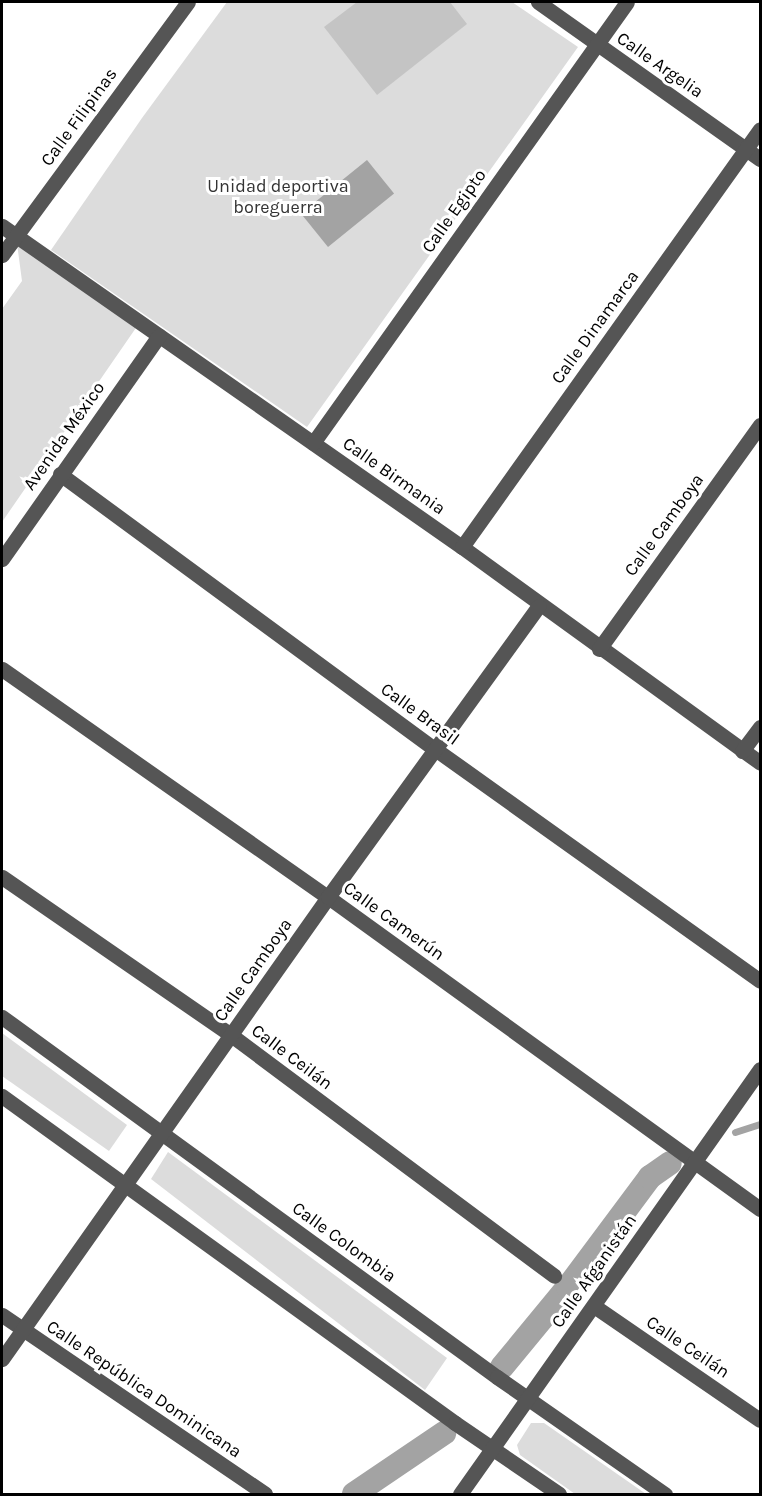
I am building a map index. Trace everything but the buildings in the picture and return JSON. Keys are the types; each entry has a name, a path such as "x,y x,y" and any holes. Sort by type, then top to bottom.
{"street":[{"name":"Calle Filipinas","path":"2,255 188,2"},
{"name":"Calle Argelia","path":"538,2 760,159"},
{"name":"Calle Egipto","path":"313,443 627,2"},
{"name":"Calle Dinamarca","path":"462,547 760,129"},
{"name":"Calle Birmania","path":"2,226 462,547 539,606 760,763"},
{"name":"Avenida México","path":"2,559 159,336"},
{"name":"Calle Camboya","path":"599,649 760,425"},
{"name":"Calle Brasil","path":"60,474 435,749 760,981"},
{"name":"Calle Camboya","path":"2,1359 328,897 539,606"},
{"name":"Calle Camerún","path":"2,669 328,897 760,1209"},
{"path":"742,751 760,727"},
{"name":"Calle Ceilán","path":"2,877 231,1035 554,1276"},
{"name":"Calle Colombia","path":"2,1017 527,1399 665,1494"},
{"name":"Calle Afganistán","path":"460,1494 760,1070"},
{"path":"2,1096 455,1423 493,1446 560,1494"},
{"name":"Calle Ceilán","path":"594,1306 760,1420"},
{"name":"Calle República Dominicana","path":"2,1316 265,1494"}],"green space":[{"name":"Unidad deportiva boreguerra","path":"227,2 512,2 578,47 307,427 51,250 142,118"},
{"path":"16,236 140,322 2,522 2,309 22,281"},
{"path":"2,1033 127,1125 109,1151 2,1076"},
{"path":"168,1152 447,1358 425,1390 151,1179"},
{"path":"531,1423 544,1423 646,1494 575,1494 520,1455 517,1445"}],"shaded area":[{"path":"367,160 394,193 328,247 301,213"}],"waterway":[{"path":"735,1132 760,1124"},
{"path":"502,1367 568,1287 650,1177 670,1163"},
{"path":"354,1494 444,1433"}]}
